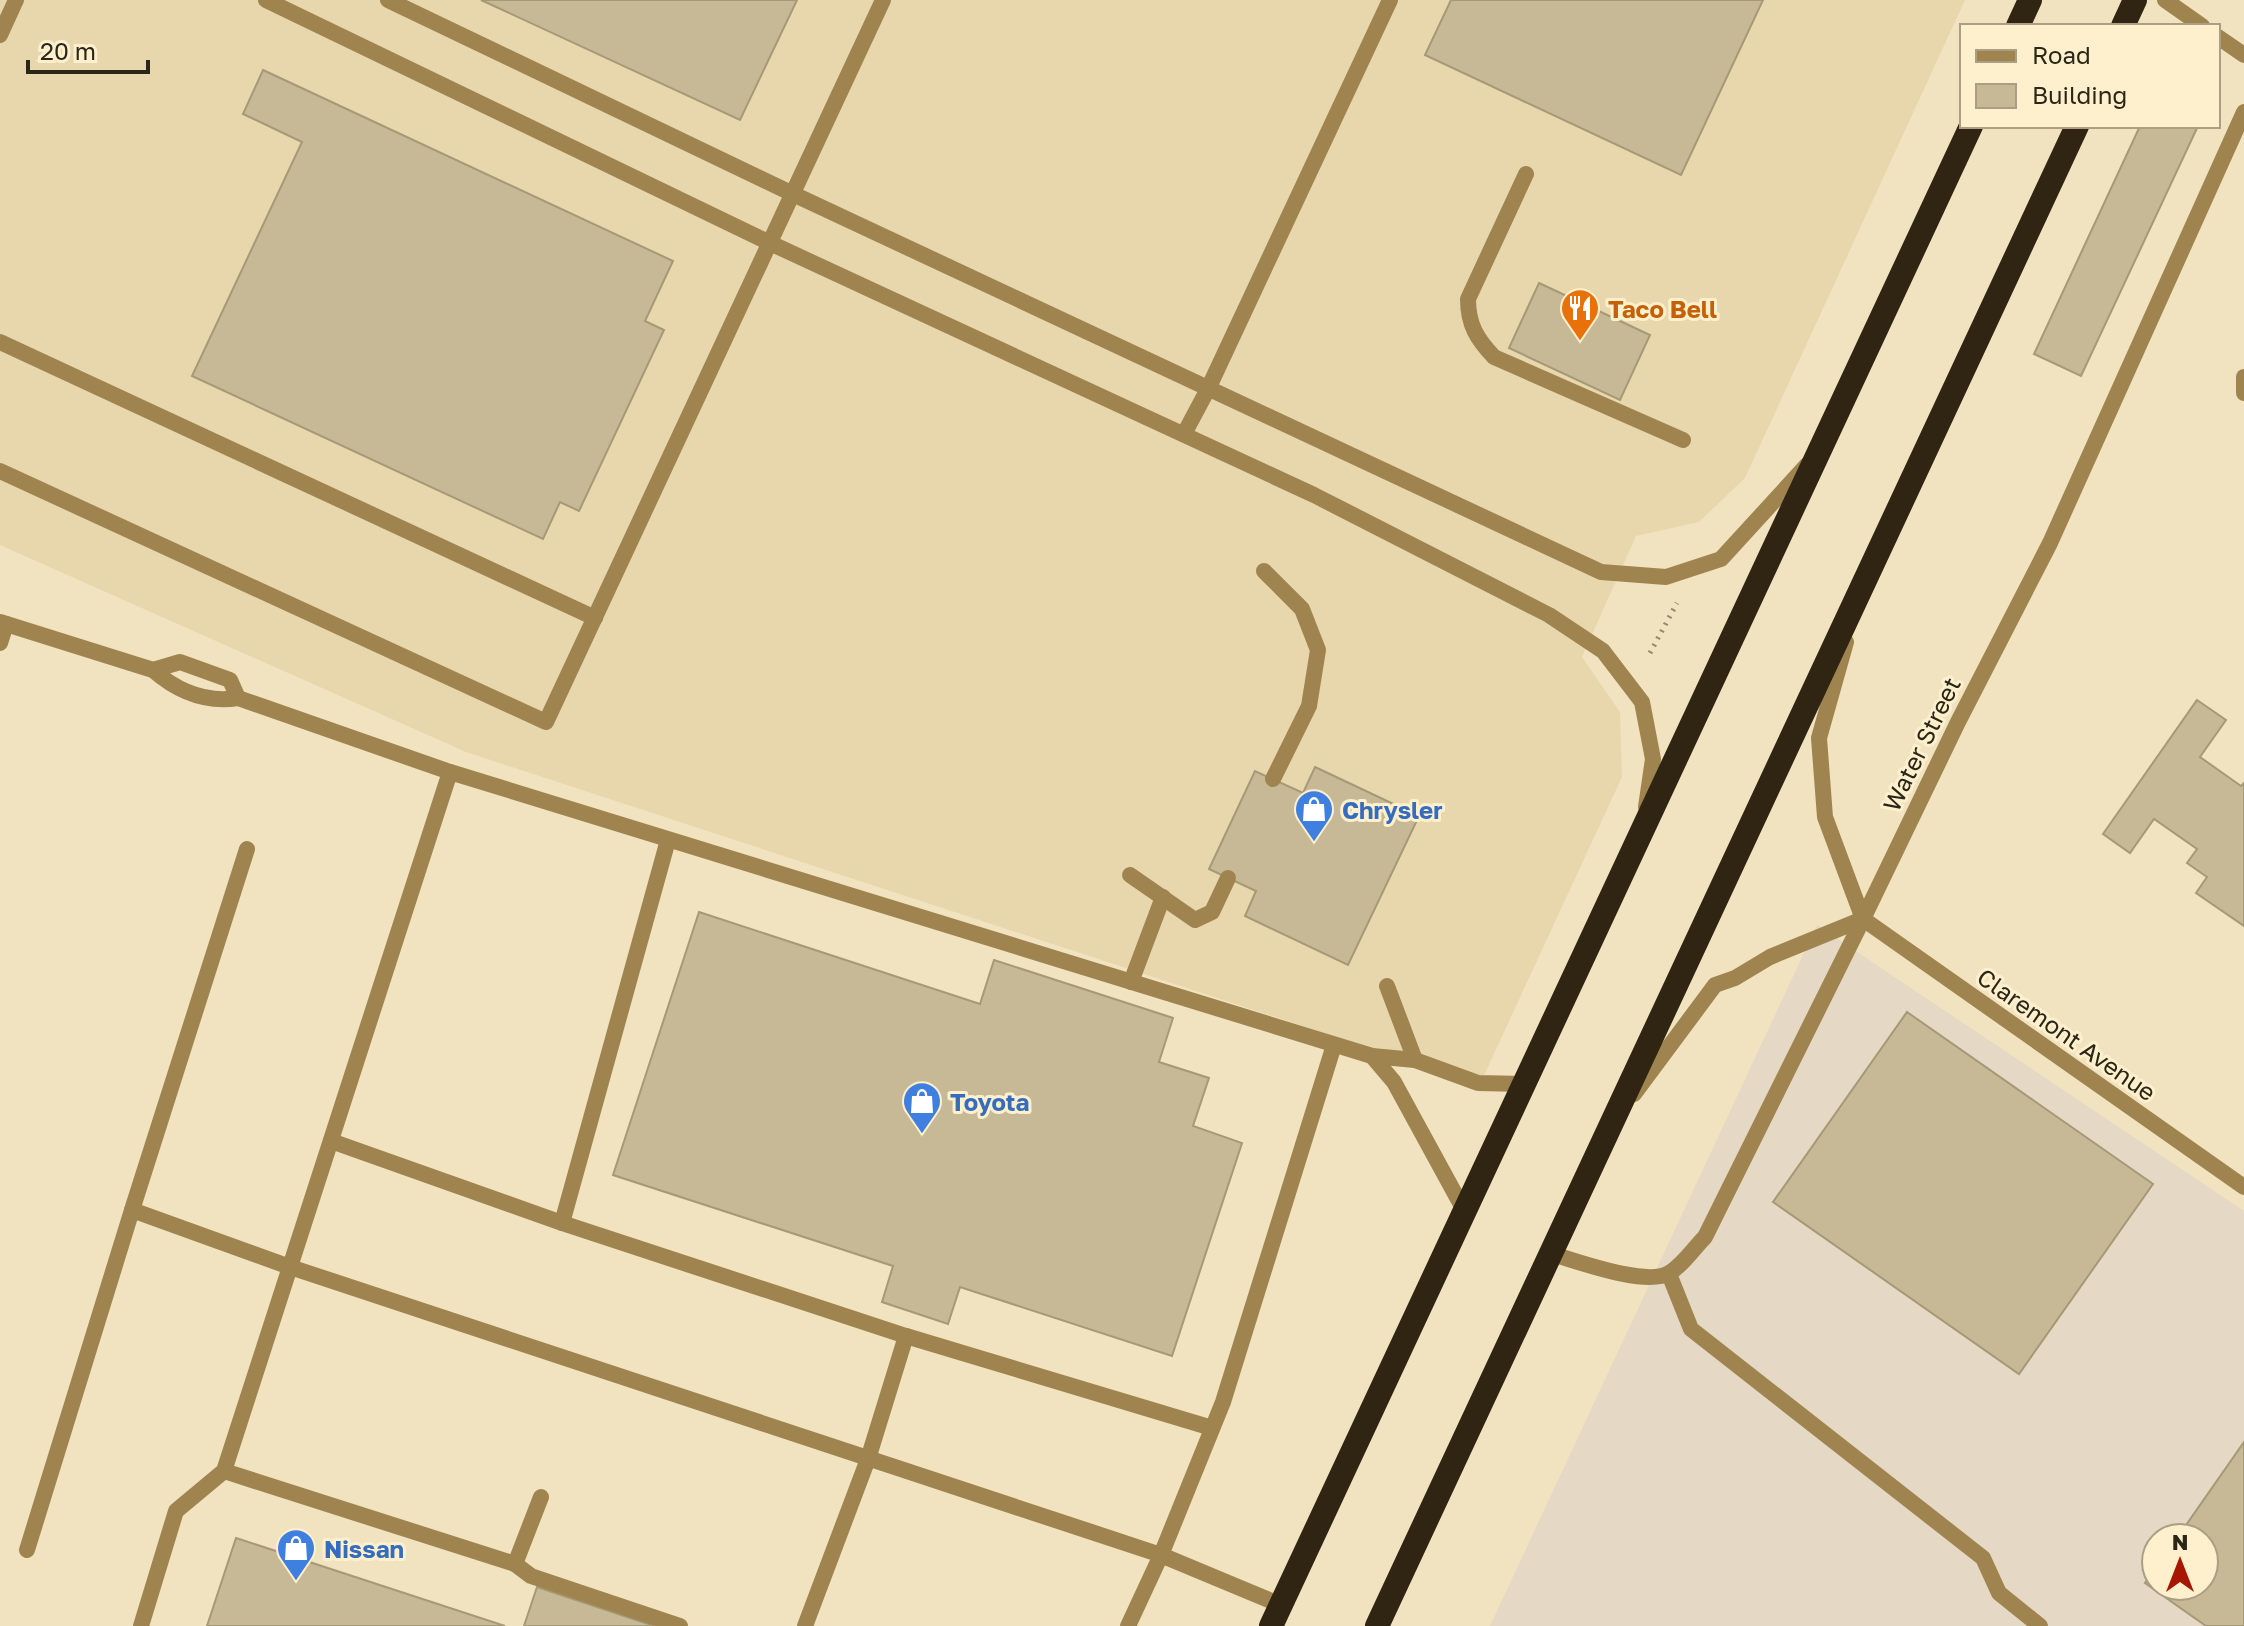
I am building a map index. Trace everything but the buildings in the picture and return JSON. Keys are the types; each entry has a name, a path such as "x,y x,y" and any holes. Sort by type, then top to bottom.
{"highway":[{"path":"2019,24 2030,0"},
{"path":"2124,24 2135,0"},
{"path":"1276,1616 1970,128"},
{"path":"1377,1626 2076,128"}],"street":[{"path":"0,35 16,0"},
{"path":"266,0 770,243 1314,495 1549,615 1603,651 1642,702 1653,759 1644,829"},
{"path":"388,0 793,194 1601,572 1666,577 1721,559 1818,452"},
{"path":"0,471 546,722 883,0"},
{"path":"1184,434 1390,0"},
{"path":"2165,0 2199,24"},
{"path":"2220,38 2244,55"},
{"name":"Water Street","path":"1669,1274 1705,1237 1958,722 2050,543 2244,112"},
{"path":"1526,174 1468,299 1468,318 1477,339 1494,357 1683,440"},
{"path":"0,342 595,618"},
{"path":"2244,377 2244,393"},
{"path":"1264,571 1302,609 1318,650 1309,706 1273,779"},
{"path":"1616,1118 1715,985 1735,978 1770,957 1863,919 1825,817 1819,738 1861,590"},
{"path":"0,643 3,623 153,670 171,686 218,701 238,698 450,772 1334,1045 1372,1056 1415,1060 1478,1083 1524,1084"},
{"path":"153,670 180,662 230,680 238,698"},
{"path":"141,1626 176,1511 224,1471 450,772"},
{"path":"562,1223 668,840"},
{"path":"27,1550 247,849"},
{"path":"1130,875 1195,920 1212,912 1228,878"},
{"path":"1131,982 1163,897"},
{"name":"Claremont Avenue","path":"1863,919 2244,1187"},
{"path":"1387,986 1415,1060"},
{"path":"1128,1626 1161,1555 1223,1402 1334,1045"},
{"path":"1372,1056 1394,1082 1465,1212"},
{"path":"331,1141 562,1223 906,1336 1212,1428"},
{"path":"132,1210 290,1267 1161,1555 1276,1616"},
{"path":"1552,1254 1648,1277 1669,1274 1691,1329 1983,1558 1999,1593 2040,1626"},
{"path":"805,1626 868,1459 906,1336"},
{"path":"224,1471 515,1564 531,1576 680,1626"},
{"path":"515,1564 541,1497"}],"path":[{"path":"1650,653 1684,592"}],"shaded area":[{"path":"0,0 1965,0 1745,478 1699,522 1636,536 1582,657 1620,712 1622,777 1480,1084 466,752 0,545"},
{"path":"1817,925 2244,1211 2244,1626 1490,1626"}],"place":[{"name":"Taco Bell","path":"1580,342"},
{"name":"Chrysler","path":"1314,843"},
{"name":"Toyota","path":"922,1135"},
{"name":"Nissan","path":"296,1582"}]}
